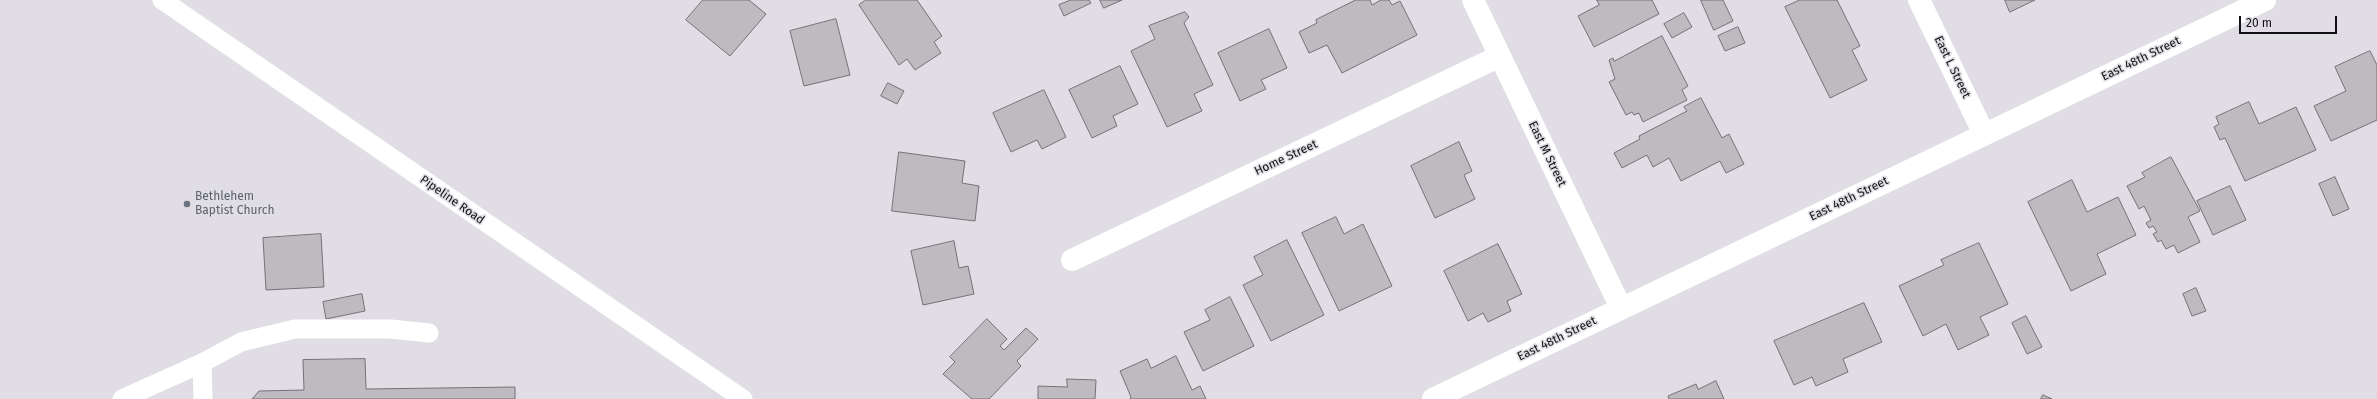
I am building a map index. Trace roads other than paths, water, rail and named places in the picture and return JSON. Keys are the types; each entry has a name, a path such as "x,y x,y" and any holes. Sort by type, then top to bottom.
{"street":[{"name":"East M Street","path":"1473,0 1621,308"},
{"name":"East L Street","path":"1919,0 1984,134"},
{"name":"East 48th Street","path":"1433,399 1984,134 2237,6 2265,0"},
{"name":"Home Street","path":"1072,260 1500,56"}],"lane":[{"name":"Pipeline Road","path":"162,0 742,399"},
{"path":"122,399 241,342 295,329 390,328 429,332"},
{"path":"202,362 203,399"}],"place":[{"name":"Bethlehem Baptist Church","path":"187,204"}]}
